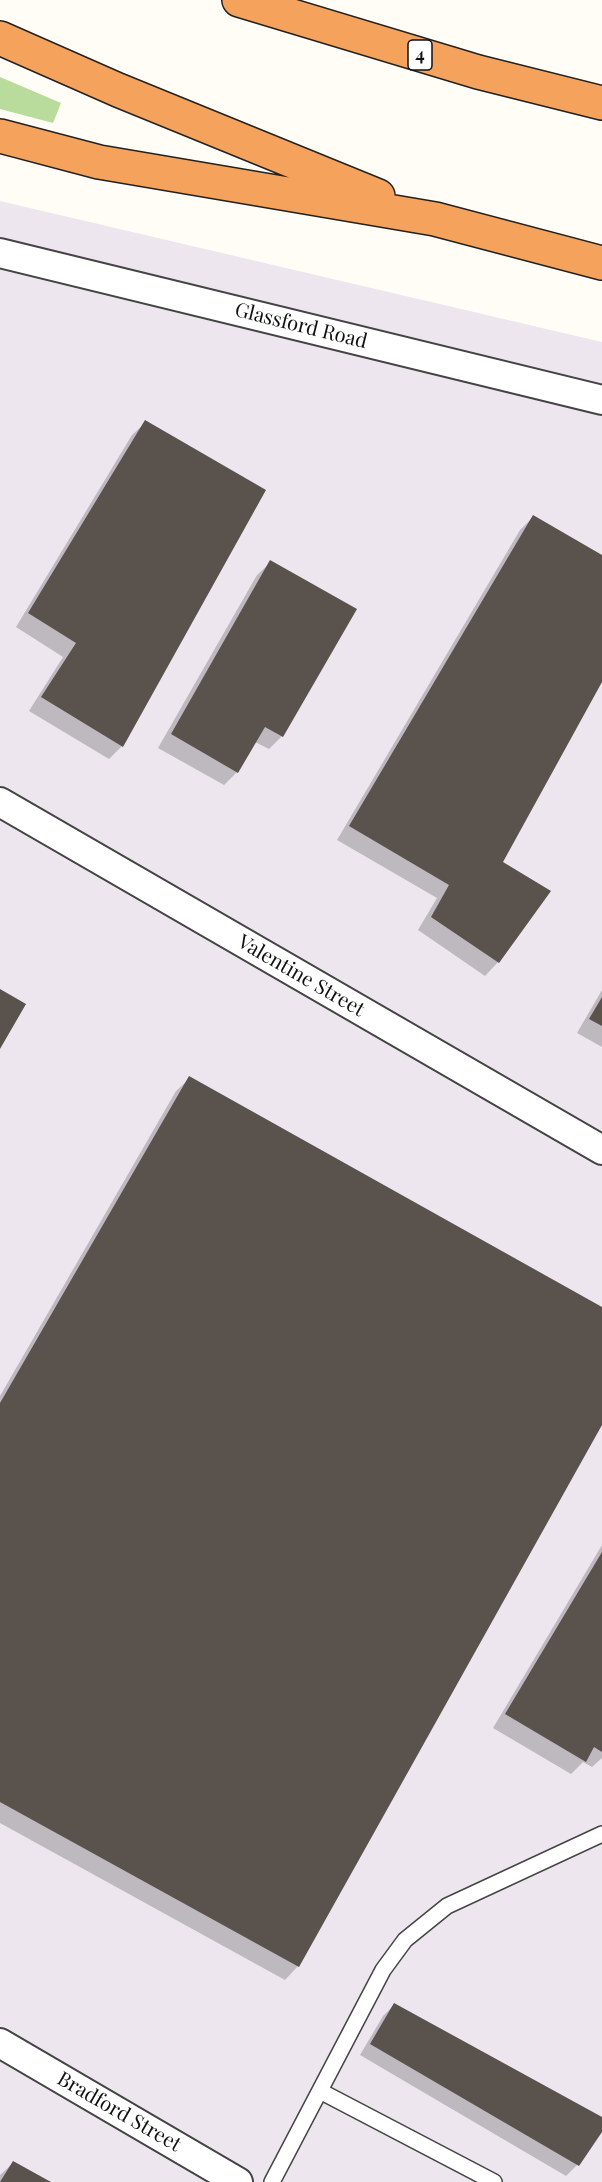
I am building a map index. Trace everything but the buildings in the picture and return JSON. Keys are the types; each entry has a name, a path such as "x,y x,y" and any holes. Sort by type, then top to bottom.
{"highway":[{"name":"4","path":"239,0 478,72 602,103"},
{"path":"0,38 118,90 435,219"},
{"path":"0,136 99,162 435,219 602,263"}],"street":[{"name":"Glassford Road","path":"0,253 602,400"},
{"name":"Valentine Street","path":"0,802 602,1150"},
{"name":"Bradford Street","path":"0,2043 238,2182"}],"lane":[{"path":"272,2182 383,1970 405,1941 447,1906 602,1834"},
{"path":"320,2091 494,2182"}],"shaded area":[{"path":"0,201 602,342 602,2182 0,2182"}],"green space":[{"path":"0,77 61,103 53,123 0,109"}]}
